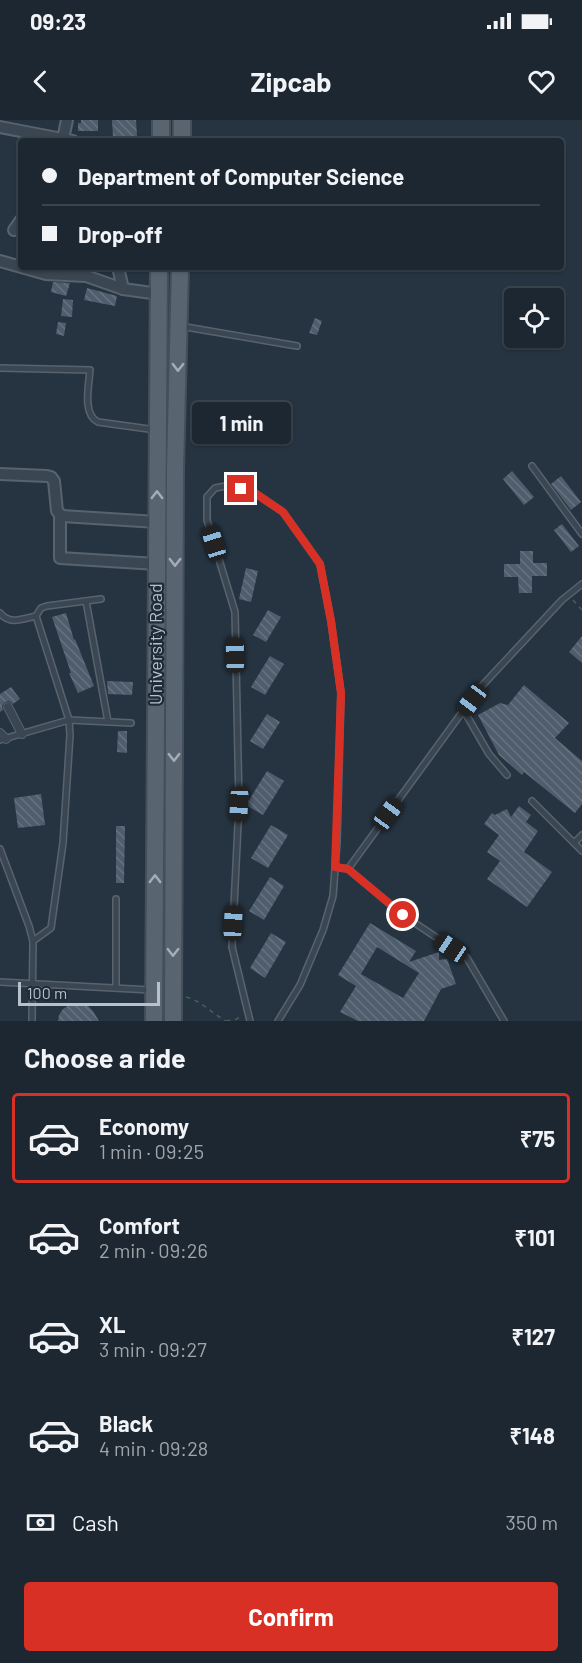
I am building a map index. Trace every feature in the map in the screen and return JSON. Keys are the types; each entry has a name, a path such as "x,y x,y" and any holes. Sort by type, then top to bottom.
{"main road":[{"path":"161,120 161,138"},
{"path":"182,120 182,138"},
{"name":"University Road","path":"154,1021 159,270"},
{"name":"University Road","path":"173,1021 175,469 180,270"}],"street":[{"path":"67,120 68,138"},
{"path":"0,128 57,138"},
{"path":"14,230 18,224"},
{"path":"0,261 18,266"},
{"path":"32,270 46,274 66,272 86,276 123,289 159,294"},
{"path":"119,270 123,289"},
{"path":"0,474 47,476 54,481 57,511 60,514 60,558 157,564"},
{"path":"60,514 157,522"},
{"path":"8,707 22,734"}],"lane":[{"path":"179,326 297,346"},
{"path":"0,368 90,370 88,405 89,414 93,419 158,430"},
{"path":"532,466 582,534"},
{"path":"250,1021 232,947 239,804 235,612 207,520 207,496 215,488 226,486 255,493 283,512 320,564 341,693 333,896 323,930 300,985 278,1021"},
{"path":"348,869 480,689 568,595 582,584"},
{"path":"0,613 10,621 36,616 41,608 46,606 101,599"},
{"path":"86,601 108,722"},
{"path":"33,941 51,928 63,843 70,735 69,720 36,616"},
{"path":"464,711 489,754 507,775"},
{"path":"2,738 69,720 131,723"},
{"path":"532,801 582,851"},
{"path":"574,843 582,835"},
{"path":"0,849 33,941 32,1021"},
{"path":"335,867 348,869 403,915 467,958 504,1021"},
{"path":"116,898 116,988"},
{"path":"0,982 154,990"}],"path":[{"path":"568,595 582,610"},
{"path":"173,994 198,1000 216,1016 226,1021 237,1019 247,1009"}],"building":[{"path":"81,120 98,120 98,131 78,131 78,123 81,123"},
{"path":"112,120 136,120 137,136 113,137"},
{"path":"53,282 70,283 66,296 51,292"},
{"path":"87,288 117,296 115,306 84,300"},
{"path":"63,299 73,300 72,317 61,316"},
{"path":"315,318 322,321 317,335 309,333"},
{"path":"58,322 66,323 64,336 56,334"},
{"path":"512,471 534,497 524,505 503,479"},
{"path":"561,476 581,502 571,510 551,484"},
{"path":"562,524 579,546 571,552 554,530"},
{"path":"520,551 533,551 533,563 547,563 547,576 532,576 532,593 519,593 518,577 504,577 504,564 520,564"},
{"path":"246,568 258,571 251,602 239,599"},
{"path":"268,610 281,617 266,642 253,635"},
{"path":"66,613 74,640 94,686 78,693 69,673 71,673 52,617"},
{"path":"582,636 582,663 569,652"},
{"path":"270,656 284,664 265,695 251,687"},
{"path":"107,681 133,682 132,695 108,694"},
{"path":"524,685 569,723 555,738 582,761 582,804 575,813 524,772 522,775 499,755 478,715 500,703 508,705"},
{"path":"11,687 20,699 13,704 9,701 5,702 0,712 0,694"},
{"path":"267,714 280,722 263,749 250,741"},
{"path":"118,731 127,731 127,753 117,752"},
{"path":"267,771 284,781 263,815 246,805"},
{"path":"41,794 45,825 18,828 14,798"},
{"path":"519,806 531,815 526,822 538,831 524,852 552,872 527,907 487,879 500,861 487,852 499,835 484,824 492,813 495,815 507,809 511,817"},
{"path":"271,825 288,835 268,868 251,858"},
{"path":"116,826 125,826 124,883 116,883"},
{"path":"270,877 284,886 264,920 249,911"},
{"path":"370,923 416,951 409,962 439,952 439,960 447,959 456,984 441,989 424,1021 358,1021 340,1012 356,986 338,975","holes":["377,947 419,973 403,998 361,974"]},
{"path":"271,933 286,942 265,978 250,968"},
{"path":"75,1003 88,1006 99,1021 58,1021 63,1009"}],"route":[{"path":"241,489 255,493 283,512 320,564 341,693 335,867 348,869 403,915"}]}
